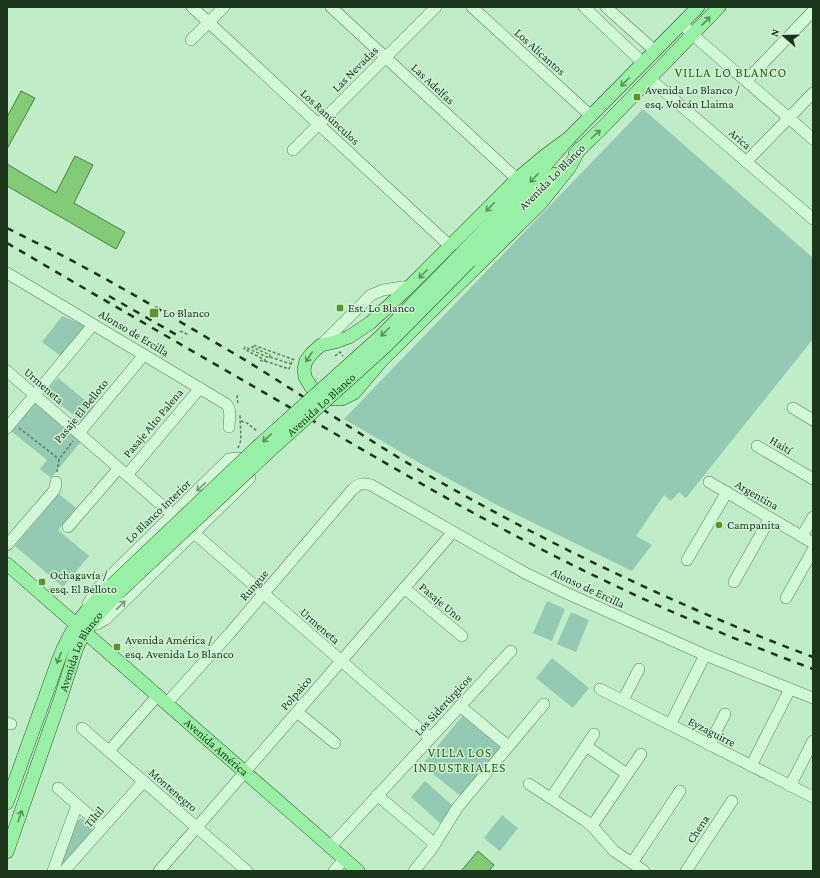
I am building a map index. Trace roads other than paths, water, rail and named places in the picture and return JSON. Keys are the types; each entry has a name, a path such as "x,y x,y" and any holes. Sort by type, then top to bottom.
{"main road":[{"name":"Avenida Lo Blanco","path":"7,852 60,700 83,627 86,611 115,589 266,439 383,334 538,174 569,138 698,7"},
{"name":"Avenida Lo Blanco","path":"460,254 580,148 650,79 719,7"},
{"path":"569,138 547,154 518,179 460,254 410,286 370,323 344,338 321,345 312,353 306,362 304,373 307,381 316,392 326,398 337,399 347,397 354,393 382,360 541,203 569,168 580,148"},
{"name":"Avenida América","path":"7,564 83,627 162,699 358,871"},
{"name":"Avenida Lo Blanco","path":"7,802 66,640 103,609 115,589"}],"street":[{"name":"Los Ranúnculos","path":"192,7 460,254"},
{"path":"191,40 224,7"},
{"name":"Las Adelfas","path":"331,7 518,179"},
{"name":"Las Nevadas","path":"293,150 436,7"},
{"name":"Los Alicantos","path":"472,7 591,116"},
{"path":"584,7 643,63"},
{"path":"609,8 655,51"},
{"path":"746,81 813,11"},
{"path":"682,24 692,35 813,139"},
{"name":"Arica","path":"650,79 813,219"},
{"path":"746,162 813,93"},
{"name":"Alonso de Ercilla","path":"7,273 228,406 229,427"},
{"path":"321,345 371,295 383,290 410,286"},
{"path":"10,425 93,325"},
{"name":"Pasaje El Belloto","path":"79,433 144,355"},
{"name":"Urmeneta","path":"7,371 173,515"},
{"name":"Pasaje Alto Palena","path":"68,527 123,471 200,388"},
{"path":"793,408 813,420"},
{"name":"Haití","path":"757,446 813,479"},
{"path":"83,627 97,624 106,620 276,452"},
{"name":"Lo Blanco Interior","path":"86,611 98,588 229,459 245,459 252,465 253,475"},
{"path":"7,545 52,493 55,489 56,482"},
{"name":"Argentina","path":"709,482 813,543"},
{"name":"Alonso de Ercilla","path":"361,484 371,485 525,573 551,586 705,655 813,698"},
{"name":"Rungue","path":"109,751 264,594 352,490 361,484"},
{"path":"687,560 727,492"},
{"path":"802,536 813,517"},
{"path":"734,582 770,518"},
{"name":"Polpaico","path":"159,871 453,532"},
{"name":"Urmeneta","path":"194,533 430,738"},
{"path":"786,598 813,550"},
{"name":"Pasaje Uno","path":"404,588 462,636"},
{"name":"Los Siderúrgicos","path":"330,847 511,651"},
{"path":"670,725 705,655"},
{"path":"623,700 639,669"},
{"name":"Eyzaguirre","path":"600,688 813,797"},
{"path":"751,766 790,690"},
{"path":"414,871 435,844 457,808 544,704"},
{"path":"460,706 508,746"},
{"path":"297,712 335,744"},
{"path":"709,745 725,714"},
{"name":"Montenegro","path":"82,728 248,871"},
{"path":"551,798 594,734"},
{"path":"790,786 813,741"},
{"path":"586,746 627,774"},
{"path":"592,826 641,754"},
{"name":"Tiltil","path":"64,871 144,781"},
{"path":"529,784 592,826 607,844 632,864 644,871"},
{"path":"58,788 103,827"},
{"path":"632,864 680,792"},
{"path":"377,796 435,844"},
{"name":"Chena","path":"686,871 732,801"},
{"path":"53,871 77,804"},
{"path":"334,871 344,859"}],"railway":[{"path":"7,228 65,257 153,306 240,357 435,479 527,529 620,576 716,618 813,657"},
{"path":"7,243 464,508 516,536 589,573 662,607 700,624 813,669"},
{"path":"109,296 182,338"}],"place":[{"name":"Avenida Lo Blanco / esq. Volcán Llaima","path":"637,97"},
{"name":"Est. Lo Blanco","path":"340,308"},
{"name":"Lo Blanco","path":"154,313"},
{"name":"Campanita","path":"719,525"},
{"name":"Ochagavía / esq. El Belloto","path":"42,582"},
{"name":"Avenida América / esq. Avenida Lo Blanco","path":"117,647"}],"district":[{"name":"VILLA LO BLANCO","path":"731,72"},
{"name":"VILLA LOS INDUSTRIALES","path":"460,760"}]}
